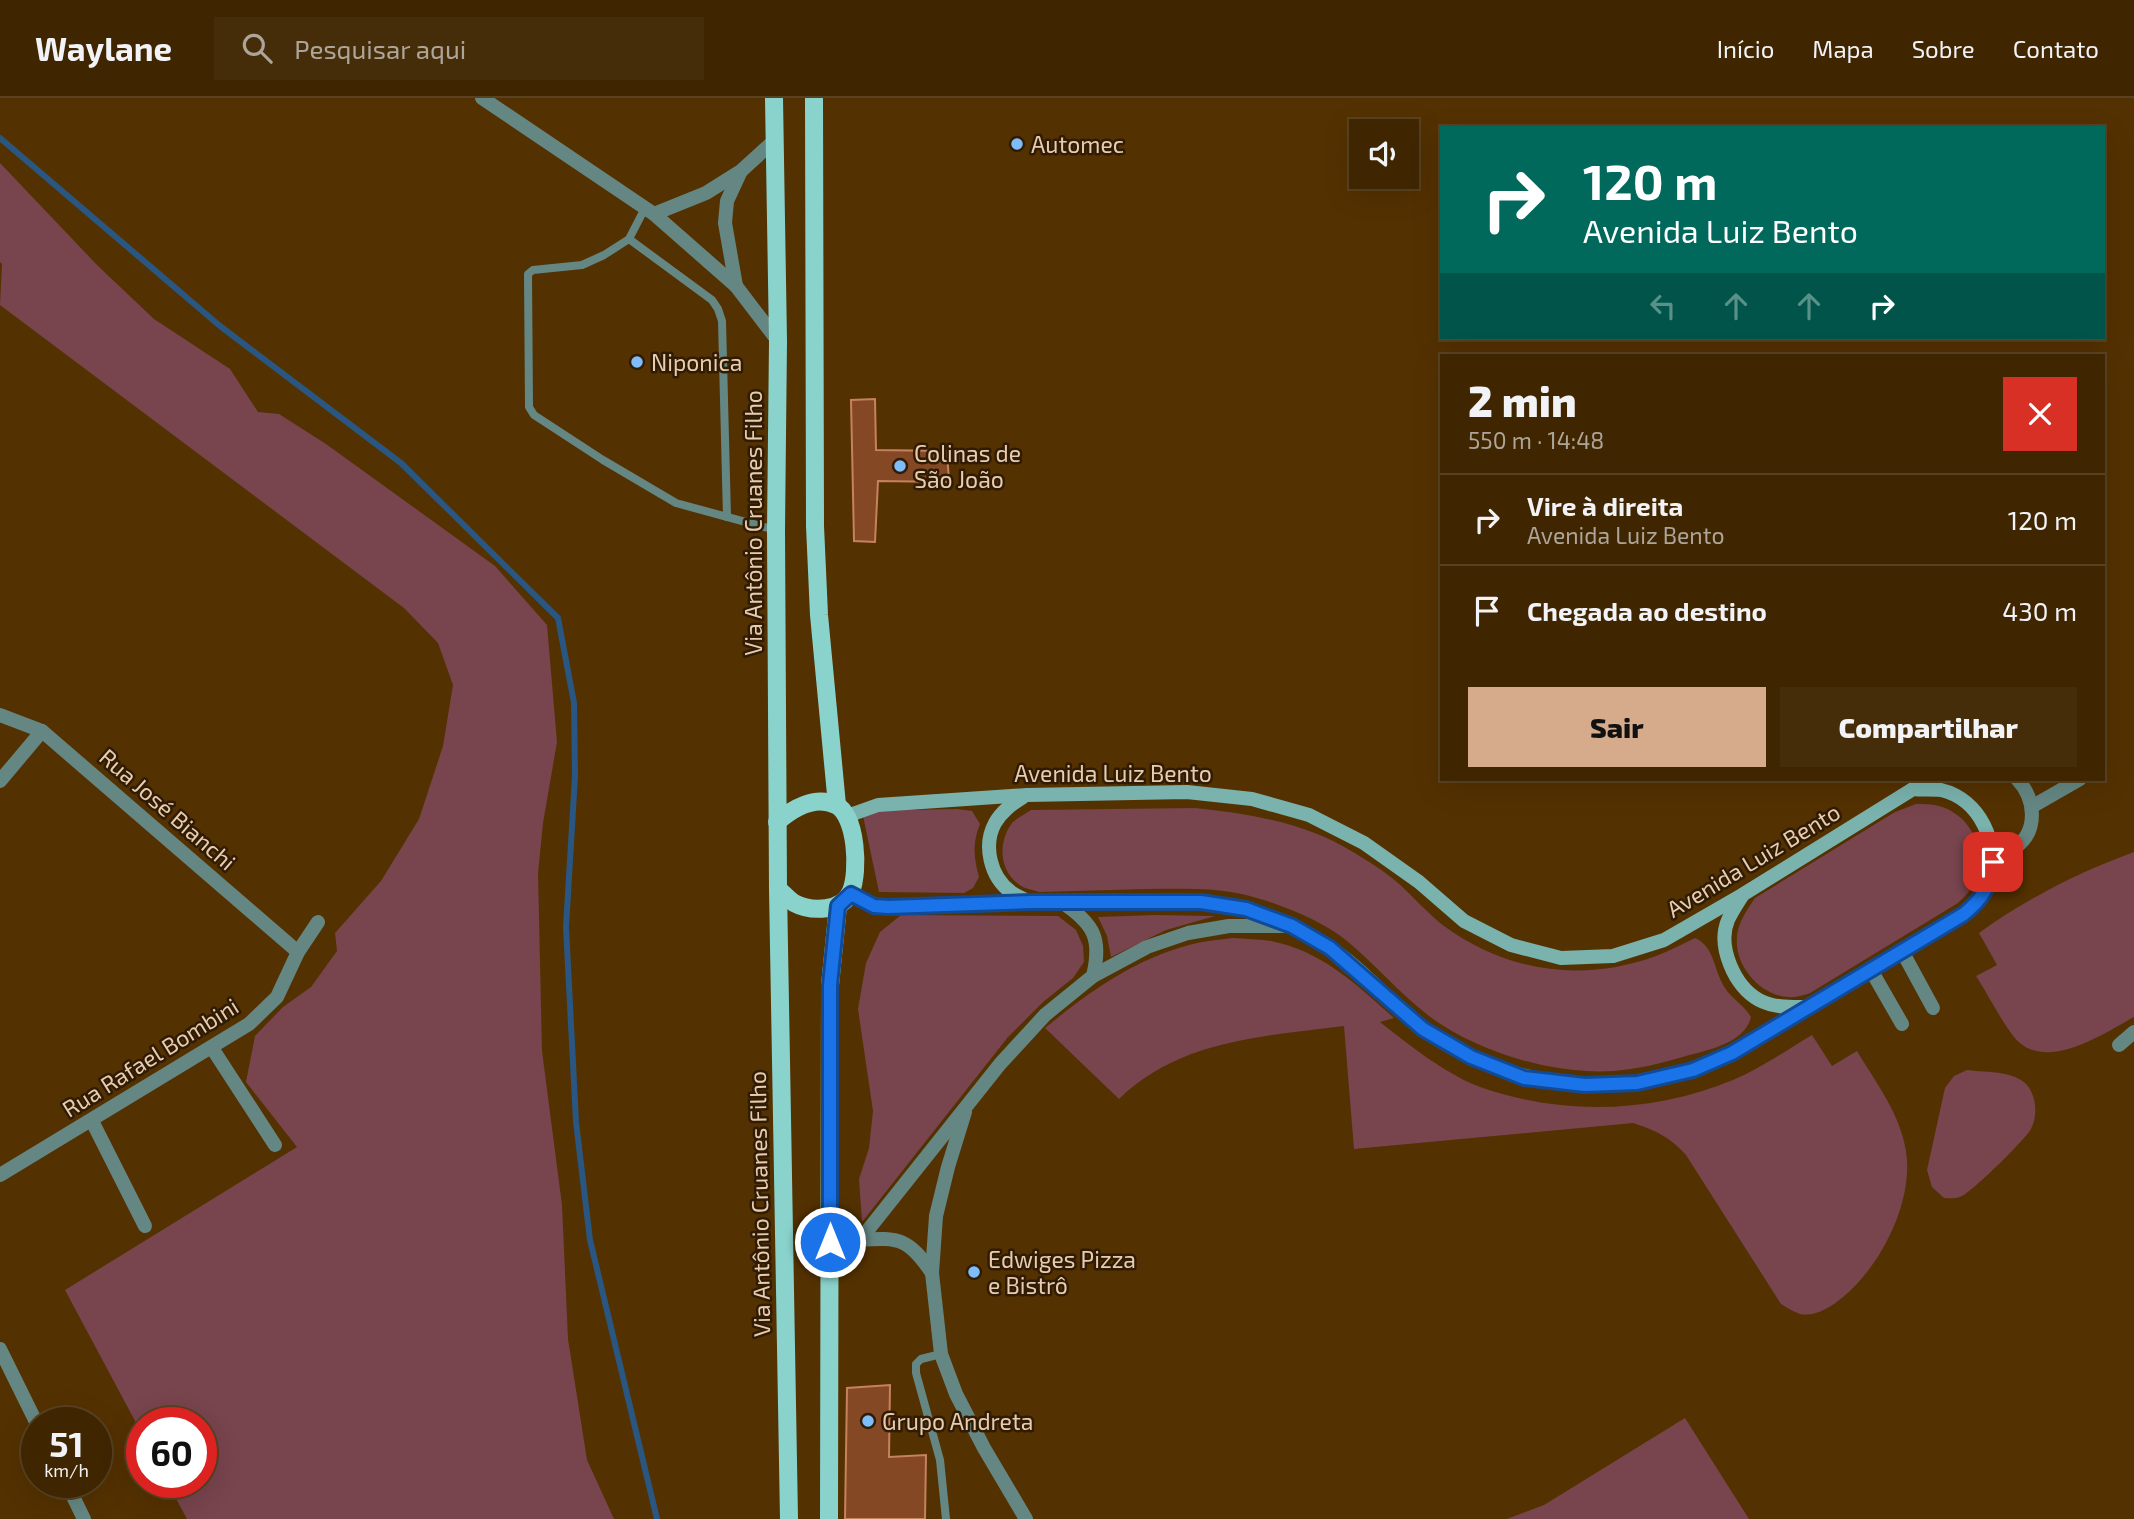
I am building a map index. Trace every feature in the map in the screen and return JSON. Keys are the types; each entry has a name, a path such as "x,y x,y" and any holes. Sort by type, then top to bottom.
{"main road":[{"name":"Via Antônio Cruanes Filho","path":"774,98 778,341 777,822"},
{"path":"814,98 815,526 819,615 842,811 855,843 856,869 845,900 830,985 829,1519"},
{"path":"842,811 821,802 805,804 790,811 777,822 778,889 795,903 816,909 845,900"},
{"name":"Via Antônio Cruanes Filho","path":"778,889 789,1519"}],"street":[{"path":"482,98 649,211 736,286 778,341"},
{"path":"649,211 706,193 741,171 775,140"},
{"path":"736,286 725,223 727,201 741,171"},
{"name":"Rua José Bianchi","path":"0,715 42,731 298,952"},
{"path":"0,781 42,731"},
{"path":"1913,789 1927,781"},
{"path":"1993,862 2018,846 2031,829 2033,806 2018,781"},
{"path":"2033,806 2077,781"},
{"path":"845,900 888,907 1032,902 1201,902 1246,909 1292,926 1330,948 1423,1029 1471,1057 1524,1078 1585,1085 1637,1083 1693,1070 1732,1053 1964,914 1980,900 1990,883 1993,862 1991,839 1980,817 1966,803 1941,790 1913,789"},
{"name":"Avenida Luiz Bento","path":"842,811 1027,795 1187,792 1252,799 1309,815 1364,843 1419,882 1464,921 1511,945 1561,958 1613,956 1664,940 1913,789"},
{"path":"1027,795 1009,806 995,823 989,843 991,864 1000,881 1011,891 1032,902"},
{"path":"1742,895 1727,922 1724,944 1740,983 1758,1000 1781,1007 1809,1007"},
{"path":"1063,903 1084,917 1095,935 1098,956 1093,976"},
{"name":"Rua Rafael Bombini","path":"0,1175 249,1024 277,997 298,952 318,922"},
{"path":"830,1268 860,1240 1000,1064 1045,1015 1093,976 1147,947 1188,933 1230,926 1292,926"},
{"path":"1902,951 1933,1008"},
{"path":"1871,970 1902,1024"},
{"path":"2119,1045 2134,1032"},
{"path":"212,1048 275,1145"},
{"path":"968,1104 936,1216 932,1273 941,1353 956,1394 1026,1519"},
{"path":"92,1121 145,1226"},
{"path":"860,1240 884,1238 900,1241 916,1250 932,1273"},
{"path":"0,1349 29,1407"},
{"path":"74,1498 84,1519"}],"lane":[{"path":"649,211 629,239 604,255 582,265 533,270 528,274 529,407 534,415 552,427 676,503 776,530"},
{"path":"629,239 712,300 719,309 722,321 727,517"},
{"path":"941,1353 921,1359 916,1364 916,1373 940,1460 946,1519"}],"shaded area":[{"path":"0,163 98,266 154,319 230,369 258,412 279,414 326,444 495,566 547,625 557,742 543,823 538,873 542,1051 562,1205 568,1339 587,1460 614,1519 187,1519 176,1498 217,1498 217,1407 128,1407 65,1290 297,1147 246,1082 255,1036 283,1007 311,987 337,951 335,933 381,881 419,819 443,746 453,685 438,643 404,608 0,305"},
{"path":"1916,804 1936,805 1951,811 1969,827 1975,838 1979,861 1977,874 1966,895 1958,903 1810,993 1789,997 1768,991 1759,985 1744,968 1737,948 1739,926 1755,898 1895,812"},
{"path":"1195,808 1277,821 1335,842 1392,878 1432,916 1468,942 1519,963 1573,971 1601,969 1656,956 1695,938 1702,942 1710,953 1725,988 1751,1017 1741,1033 1724,1044 1650,1065 1614,1071 1591,1071 1541,1065 1493,1050 1448,1029 1418,1007 1337,933 1312,919 1272,903 1234,892 1208,890 1039,892 1023,887 1015,881 1005,866 1003,849 1007,831 1014,821 1031,810"},
{"path":"862,811 972,811 980,824 975,851 979,877 973,888 964,893 879,892"},
{"path":"2134,852 2134,1017 2074,1047 2041,1052 2026,1047 2009,1030 1976,976 1997,965 1979,933 2054,887"},
{"path":"901,915 1058,916 1076,930 1083,946 1084,962 1073,978 1043,1002 1008,1037 862,1222 859,1179 869,1148 873,1111 858,1009 866,963 880,932"},
{"path":"1215,916 1166,930 1111,957 1107,936 1098,917"},
{"path":"1232,938 1271,941 1323,961 1394,1018 1380,1022 1443,1068 1483,1088 1545,1103 1609,1107 1672,1099 1733,1080 1812,1035 1832,1066 1857,1051 1893,1111 1906,1151 1905,1191 1892,1231 1870,1268 1843,1297 1817,1313 1800,1314 1781,1304 1686,1155 1668,1139 1648,1128 1633,1123 1354,1149 1344,1026 1253,1038 1195,1053 1168,1064 1143,1079 1119,1099 1045,1028 1095,990 1130,968 1169,951"},
{"path":"1967,1070 2002,1073 2021,1080 2033,1096 2035,1116 2027,1135 1985,1177 1966,1194 1944,1198 1932,1187 1927,1170 1945,1088 1954,1076"},
{"path":"1685,1418 1749,1519 1507,1519 1544,1505"}],"building":[{"name":"Colinas de São João","path":"875,399 876,450 947,451 949,482 878,481 875,542 854,541 851,400"},
{"name":"Grupo Andreta","path":"890,1385 889,1457 926,1455 925,1519 845,1519 847,1388"}],"waterway":[{"path":"0,138 220,326 401,463 558,618 574,703 575,776 566,927 576,1122 590,1240 657,1519"}],"place":[{"name":"Automec","path":"1017,144"},
{"name":"Niponica","path":"637,362"},
{"name":"Colinas de São João","path":"900,466"},
{"name":"Edwiges Pizza e Bistrô","path":"974,1272"},
{"name":"Grupo Andreta","path":"868,1421"}],"route":[{"path":"830,1242 830,985 838,906 851,894 874,906 888,907 1032,902 1201,902 1246,909 1292,926 1330,948 1423,1029 1471,1057 1524,1078 1585,1085 1637,1083 1693,1070 1732,1053 1964,914 1980,900 1990,883 1993,862"}]}
